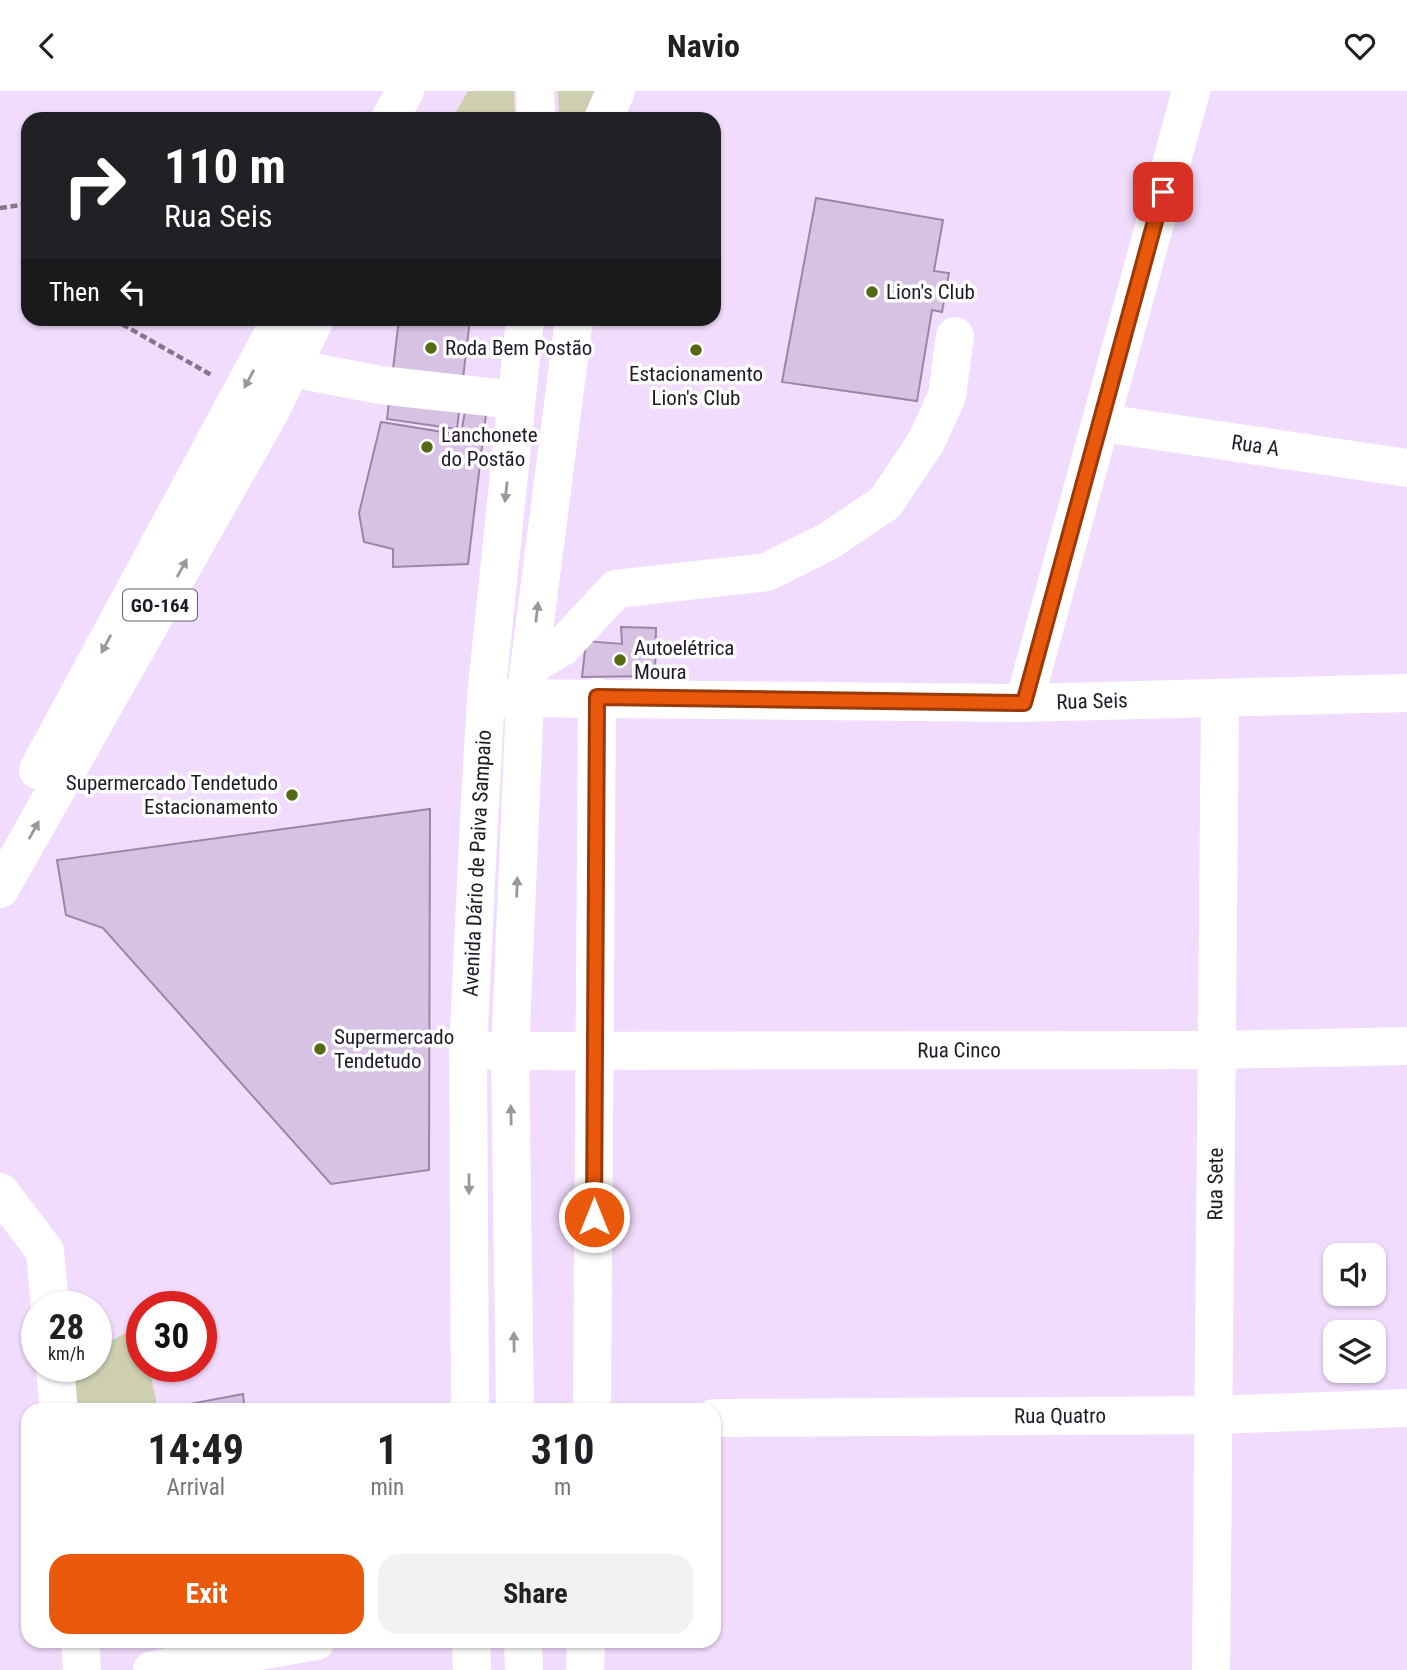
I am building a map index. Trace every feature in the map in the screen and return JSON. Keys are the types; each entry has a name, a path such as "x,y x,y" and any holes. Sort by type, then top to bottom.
{"street":[{"path":"394,112 405,91"},
{"path":"418,112 429,91"},
{"path":"535,91 536,112"},
{"path":"606,112 616,91"},
{"path":"1024,703 1103,423 1191,91"},
{"name":"GO-164","path":"0,839 277,326"},
{"name":"GO-164","path":"0,889 271,410 312,326"},
{"name":"Avenida Dário de Paiva Sampaio","path":"470,1403 468,1050 486,697 524,326"},
{"path":"515,1403 510,1052 528,683 573,326"},
{"path":"528,683 616,589 767,572 827,542 885,503 926,442 947,396 955,336"},
{"path":"291,368 380,385 516,400"},
{"name":"Rua A","path":"1103,423 1407,468"},
{"name":"Rua Seis","path":"486,697 528,683 597,697 1024,703 1407,693"},
{"path":"593,1403 597,697"},
{"name":"Rua Sete","path":"1211,1670 1220,699"},
{"name":"Rua Cinco","path":"468,1050 1217,1051 1407,1046"},
{"path":"0,1192 45,1251 49,1291"},
{"path":"56,1382 58,1403"},
{"name":"Rua Quatro","path":"721,1418 1213,1415 1407,1408"},
{"path":"80,1648 82,1670"},
{"path":"152,1670 276,1648"},
{"path":"471,1648 472,1670"},
{"path":"523,1648 524,1670"},
{"path":"585,1670 586,1648"}],"path":[{"path":"0,208 21,205"},
{"path":"126,326 242,393"}],"green space":[{"path":"468,91 514,91 515,112 456,112"},
{"path":"558,91 594,91 586,112 559,112"},
{"path":"126,1333 126,1382 152,1382 157,1403 74,1403 69,1382 112,1382 112,1340"}],"building":[{"name":"Lion's Club","path":"816,198 943,220 934,271 949,273 942,312 932,310 917,401 782,382"},
{"name":"Roda Bem Postão","path":"398,326 469,326 457,429 387,419"},
{"path":"465,411 486,414 468,564 393,567 393,549 364,542 359,513 381,422 461,435"},
{"name":"Autoelétrica Moura","path":"621,627 656,628 655,676 582,677 586,641 622,644"},
{"name":"Supermercado Tendetudo","path":"430,809 429,1170 331,1184 103,928 66,915 57,860"},
{"path":"243,1394 244,1403 195,1403"}],"place":[{"name":"Lion's Club","path":"872,292"},
{"name":"Roda Bem Postão","path":"431,348"},
{"name":"Estacionamento Lion's Club","path":"696,350"},
{"name":"Lanchonete do Postão","path":"427,447"},
{"name":"Autoelétrica Moura","path":"620,660"},
{"name":"Supermercado Tendetudo Estacionamento","path":"292,795"},
{"name":"Supermercado Tendetudo","path":"320,1049"}],"route":[{"path":"594,1217 597,697 1024,703 1103,423 1163,192"}]}
